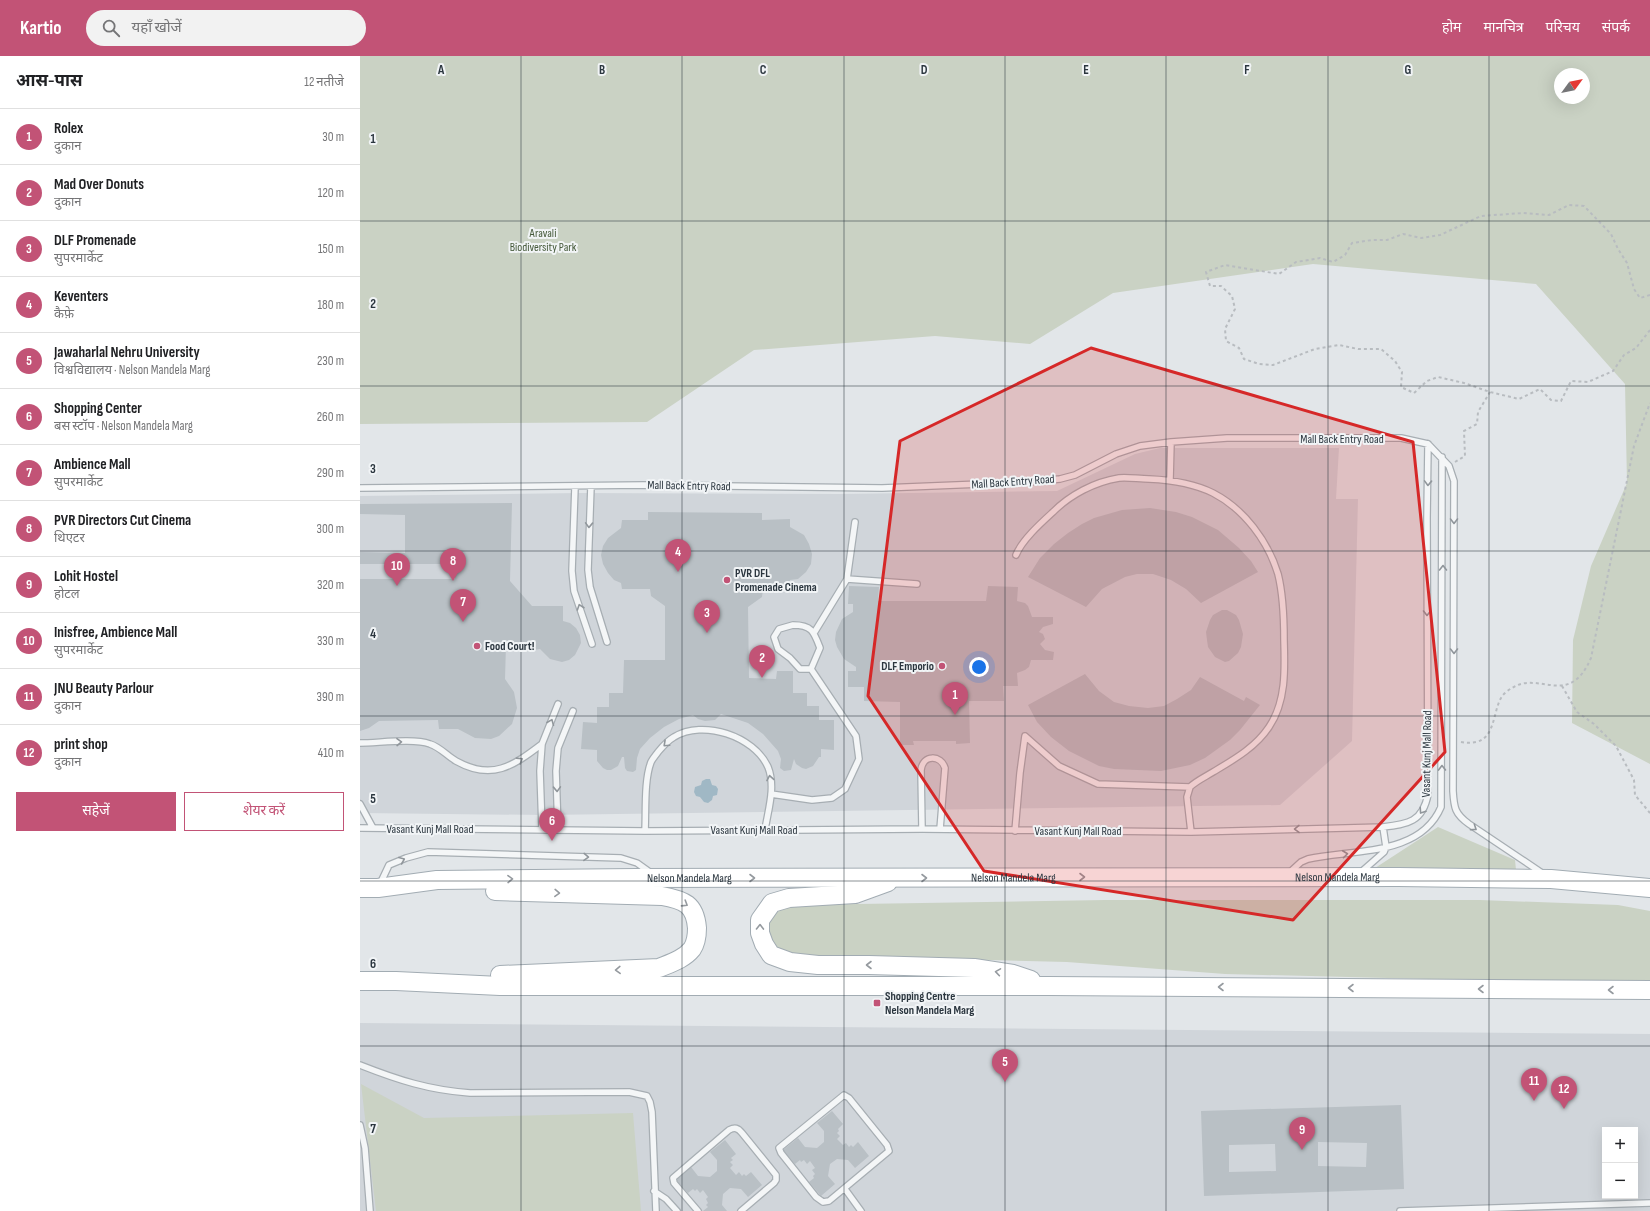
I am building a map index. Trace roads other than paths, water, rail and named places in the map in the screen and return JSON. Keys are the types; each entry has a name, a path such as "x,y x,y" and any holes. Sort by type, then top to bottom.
{"main road":[{"name":"Nelson Mandela Marg","path":"378,888 437,880 656,878 1354,877 1551,879 1650,888"},
{"path":"901,878 855,894 789,898 772,903 760,920 760,933 764,944 772,955 790,962 818,965 870,964 974,968 1013,974 1049,986"},
{"name":"Nelson Mandela Marg","path":"360,888 662,896 678,899 691,907 696,918 697,936 692,949 682,957 659,968 396,981"},
{"name":"Nelson Mandela Marg","path":"360,981 396,981 500,986 1049,986 1650,990"}],"lane":[{"name":"Mall Back Entry Road","path":"360,488 575,487 642,485 882,488 1028,482 1075,475 1116,454 1140,446 1171,442 1228,438 1401,438 1428,444"},
{"path":"1170,480 1171,442"},
{"path":"1428,444 1442,457 1448,466 1454,481 1455,808 1460,818 1551,879"},
{"name":"Vasant Kunj Mall Road","path":"360,828 646,831 940,829 1191,832 1383,827 1400,825 1416,819 1426,805 1428,794 1428,444"},
{"name":"Vasant Kunj Mall Road","path":"1286,877 1301,862 1308,859 1368,851 1386,847 1407,839 1422,831 1438,815 1441,807 1442,457"},
{"path":"1015,831 1025,736 1059,766 1098,784 1190,787 1239,756 1259,740 1278,710 1283,689 1284,635 1278,574 1265,544 1243,516 1217,495 1196,486 1170,480 1120,478 1081,492 1061,504 1045,519 1023,543 1016,556"},
{"path":"591,486 588,570 590,587 607,642"},
{"path":"575,487 572,571 574,591 592,644"},
{"path":"814,633 847,579 855,522"},
{"path":"847,579 917,584"},
{"path":"793,625 804,625 814,633 820,648 811,669 800,669 790,658 778,649 774,637 779,629 793,625"},
{"path":"771,794 812,800 832,798 845,789 859,759 856,736 811,669"},
{"path":"542,829 540,771 542,744 558,704"},
{"path":"558,829 556,771 558,748 573,711"},
{"path":"646,831 648,773 652,761 665,743 675,736 691,731 710,731 733,735 748,744 760,755 767,767 771,780 771,794 765,830"},
{"path":"360,743 421,742 432,745 456,761 467,766 477,769 490,770 503,768 519,761 542,744"},
{"path":"922,829 921,770 922,764 929,758 940,760 944,764 945,768 940,829"},
{"path":"1190,787 1187,797 1191,832"},
{"path":"360,804 373,828"},
{"path":"1354,877 1381,856 1386,847 1383,827"},
{"path":"378,888 389,865 406,858 428,852 621,858 637,863 656,878"},
{"path":"360,1065 401,1080 447,1092 629,1092 647,1096 652,1112 656,1211"},
{"path":"844,1095 849,1098 889,1148 888,1153 845,1189 830,1201 823,1202 819,1200 779,1150 781,1145 844,1095"},
{"path":"360,1124 365,1148 370,1211"},
{"path":"698,1211 674,1183 673,1178 733,1128 742,1132 776,1175 776,1180 774,1183 741,1211"},
{"path":"845,1189 861,1211"},
{"path":"654,1191 666,1199 677,1211"},
{"path":"1400,1211 1650,1203"}],"water":[{"path":"710,779 712,785 716,786 718,789 717,795 713,796 712,800 708,803 696,796 694,792 695,787 701,785 702,781"}],"place":[{"name":"Keventers","path":"678,572"},
{"name":"PVR DFL Promenade Cinema","path":"727,580"},
{"name":"PVR Directors Cut Cinema","path":"453,581"},
{"name":"Inisfree, Ambience Mall","path":"397,586"},
{"name":"Ambience Mall","path":"463,622"},
{"name":"DLF Promenade","path":"707,633"},
{"name":"Food Court!","path":"477,646"},
{"name":"DLF Emporio","path":"942,666"},
{"name":"Mad Over Donuts","path":"762,678"},
{"name":"Rolex","path":"955,715"},
{"name":"Shopping Center","path":"552,841"},
{"name":"Shopping Centre Nelson Mandela Marg","path":"877,1003"},
{"name":"Jawaharlal Nehru University","path":"1005,1082"},
{"name":"JNU Beauty Parlour","path":"1534,1101"},
{"name":"print shop","path":"1564,1109"},
{"name":"Lohit Hostel","path":"1302,1150"}],"park label":[{"name":"Aravali Biodiversity Park","path":"543,240"}]}
